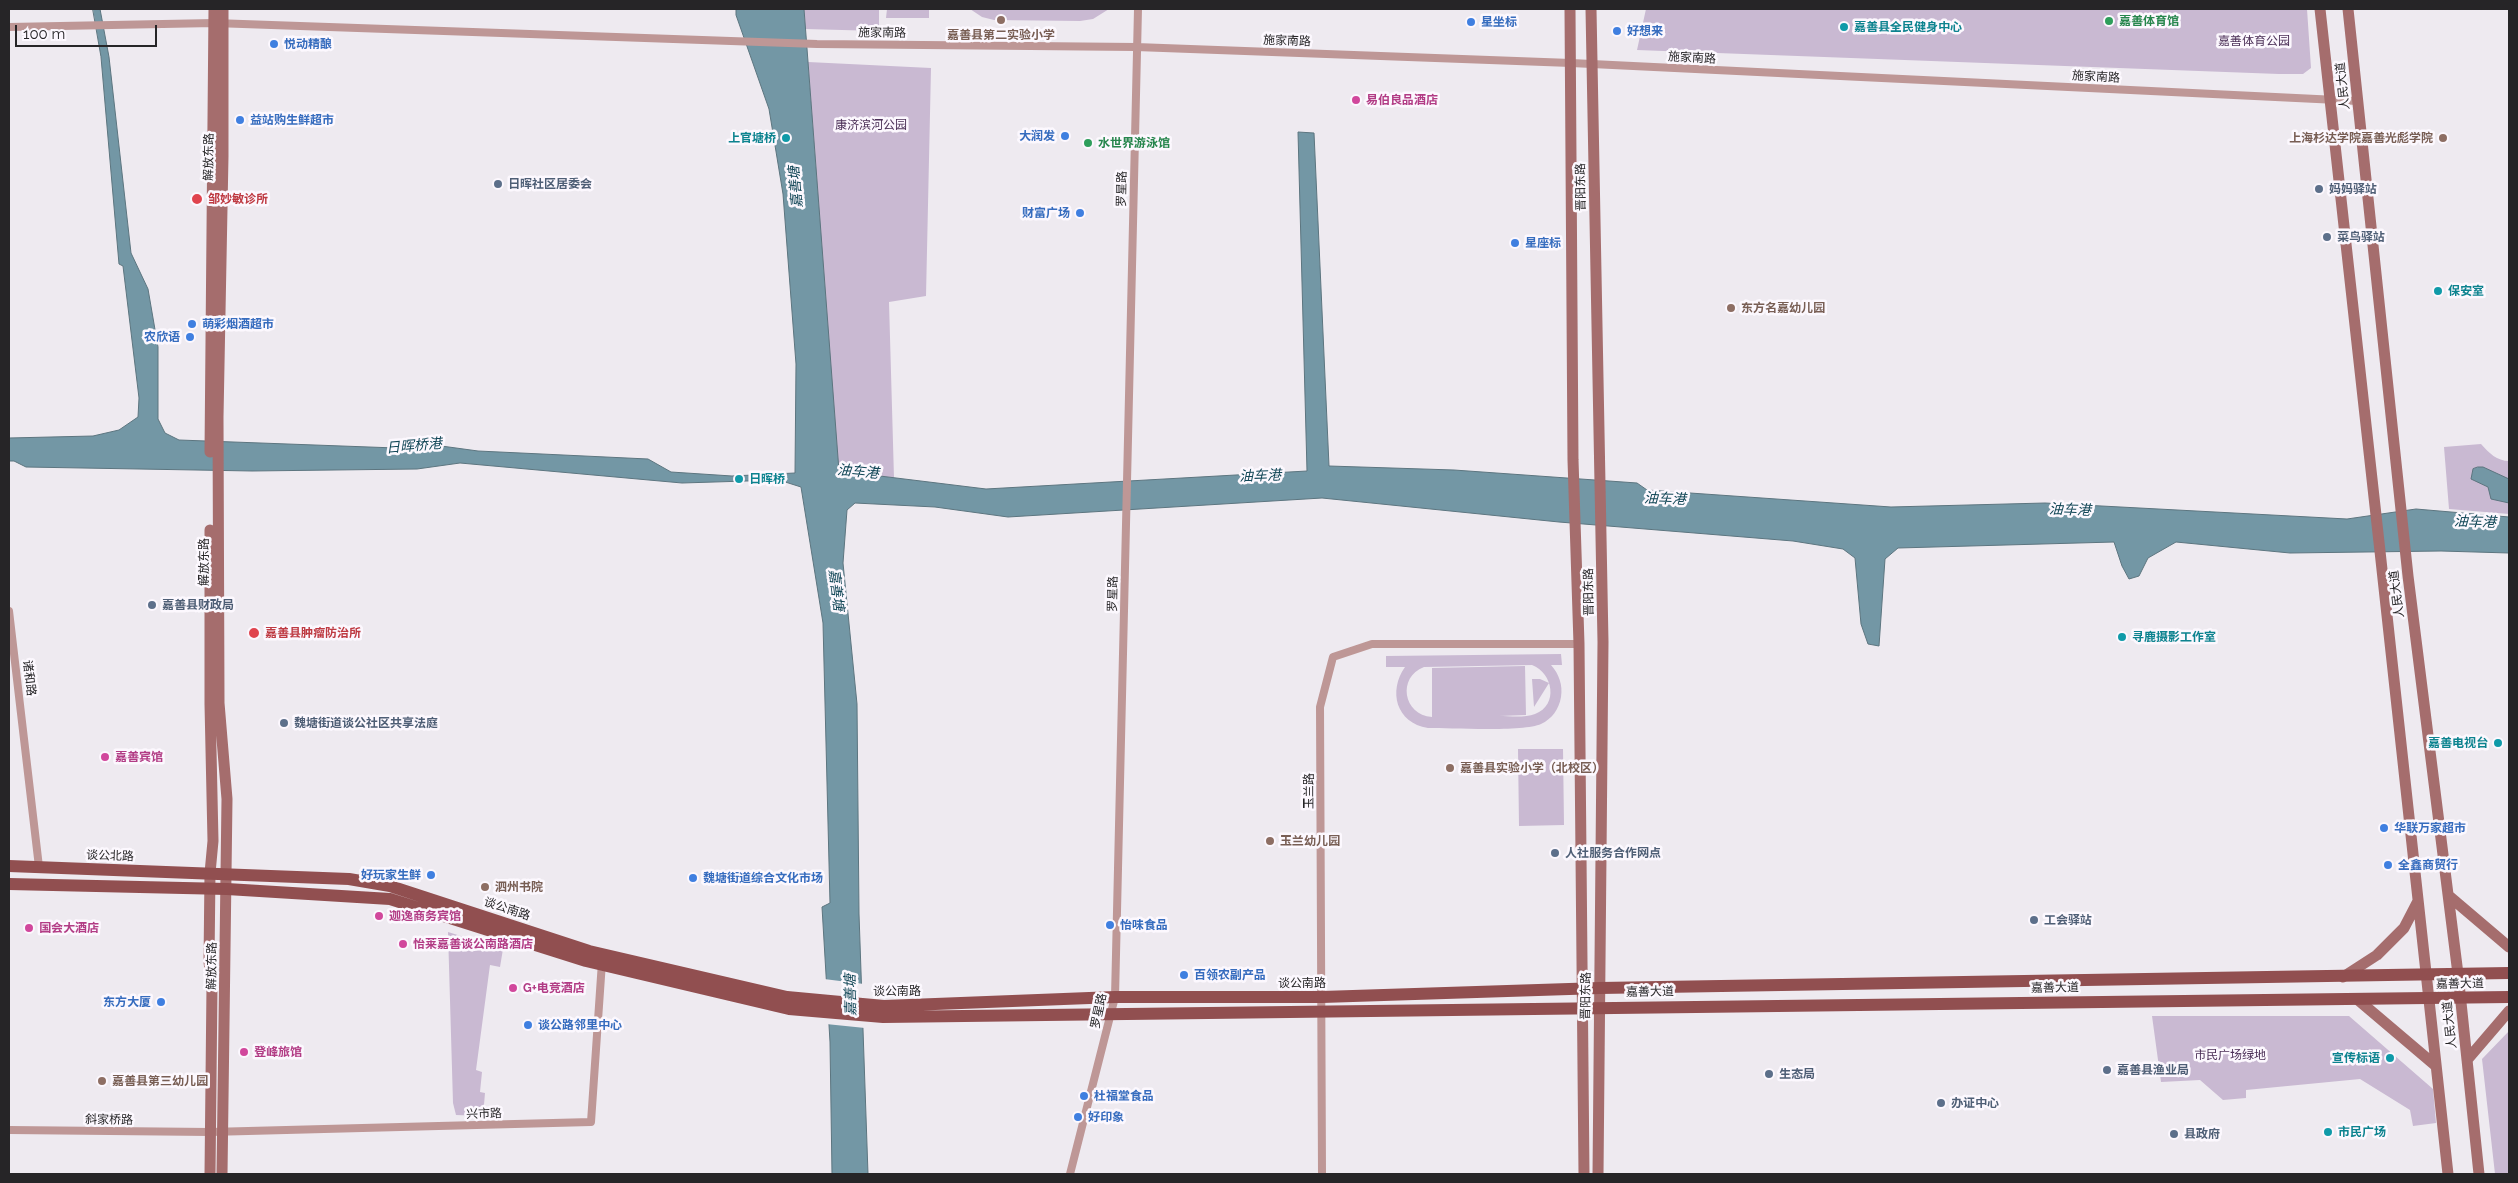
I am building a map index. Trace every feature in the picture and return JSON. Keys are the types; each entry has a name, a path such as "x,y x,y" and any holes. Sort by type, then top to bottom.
{"main road":[{"name":"解放东路","path":"214,9 219,23"},
{"name":"解放东路","path":"222,1174 216,1132 212,985 209,962 210,873 213,841 210,704 219,23 223,9"},
{"name":"晋阳东路","path":"1570,9 1573,460 1574,540 1579,644 1584,1174"},
{"name":"晋阳东路","path":"1591,9 1604,642 1598,1174"},
{"name":"人民大道","path":"2320,9 2448,1174"},
{"name":"人民大道","path":"2348,9 2408,576 2461,998 2479,1174"},
{"name":"解放东路","path":"210,1174 216,1132 227,889 227,800 219,703 214,494"},
{"name":"谈公北路","path":"9,866 210,873"},
{"name":"谈公南路","path":"210,873 349,879 390,886 603,959"},
{"path":"9,884 210,889"},
{"name":"谈公南路","path":"210,889 390,899 603,959 788,1003 883,1011 1322,1012 1600,1007"},
{"path":"2448,896 2509,947"},
{"path":"2343,977 2377,955 2404,928 2418,900"},
{"name":"嘉善大道","path":"1600,988 2509,973"},
{"name":"谈公南路","path":"883,1011 1115,997 1322,997 1600,988"},
{"name":"嘉善大道","path":"1600,1007 2509,997"},
{"path":"2357,999 2436,1066"},
{"path":"2467,1060 2509,1011"}],"street":[{"name":"罗星路","path":"1070,1174 1115,997 1138,9"},
{"name":"施家南路","path":"9,27 219,23 720,39 817,44 1136,47 1571,63 2358,101"},
{"name":"诸和路","path":"9,611 39,867"},
{"name":"玉兰路","path":"1322,1174 1320,707 1333,657 1372,644 1579,644"},
{"name":"兴市路","path":"216,1132 591,1122 603,959"},
{"name":"斜家桥路","path":"9,1130 216,1132"}],"green space":[{"path":"804,9 879,9 879,31 805,29"},
{"path":"887,9 929,9 929,18 886,18"},
{"path":"970,9 1109,9 1093,19 1080,21 994,20 982,17"},
{"name":"嘉善体育公园","path":"1646,9 2307,9 2311,68 2303,74 2279,74 1637,50"},
{"name":"康济滨河公园","path":"808,62 931,68 926,296 889,302 894,478 838,471"},
{"path":"2481,444 2497,458 2509,461 2509,514 2449,509 2444,447"},
{"path":"1561,654 1562,665 1551,665 1561,684 1560,701 1557,709 1548,719 1541,724 1532,726 1504,729 1428,728 1417,725 1402,713 1396,696 1400,676 1405,667 1386,667 1386,656","holes":["1532,665 1539,669 1549,682 1550,697 1548,704 1543,710 1531,715 1499,716 1526,715 1525,666 1432,668 1432,717 1422,715 1415,710 1407,695 1410,679 1415,672 1424,667"]},
{"path":"1532,679 1540,679 1549,683 1534,707"},
{"path":"1518,749 1563,749 1564,825 1519,826"},
{"path":"448,932 503,949 500,967 490,965 476,1070 482,1072 480,1092 485,1093 483,1116 456,1115 453,1103"},
{"name":"市民广场绿地","path":"2152,1016 2349,1016 2433,1089 2436,1123 2413,1126 2410,1110 2360,1079 2246,1090 2246,1098 2223,1100 2200,1080 2161,1082"},
{"path":"2509,1031 2509,1174 2495,1174 2482,1059"}],"water":[{"path":"93,9 100,9 109,57 131,253 148,289 158,347 158,419 165,433 179,440 396,448 434,445 478,451 648,459 671,472 732,476 795,473 796,364 783,194 769,109 736,15 736,9 804,9 839,471 986,489 1307,471 1298,132 1314,133 1329,466 1454,470 1637,483 1647,490 1891,507 2045,503 2347,519 2416,509 2509,517 2509,553 2441,551 2290,553 2176,542 2148,558 2139,576 2129,579 2122,566 2114,542 1898,548 1885,559 1879,646 1868,644 1861,624 1855,558 1843,549 1793,541 1559,522 1322,498 1008,517 935,507 855,503 847,510 843,563 857,704 859,914 868,1174 832,1174 830,1042 822,907 830,903 823,623 801,487 779,480 682,483 460,463 417,469 252,471 26,467 14,461 9,461 9,438 93,436 119,430 138,417 139,398 123,266 119,264 101,57"},
{"path":"2483,467 2509,479 2509,503 2491,499 2488,487 2471,479 2473,469"}],"pier":[{"path":"824,979 864,984 865,1028 826,1024"}],"place":[{"name":"嘉善县第二实验小学","path":"1001,20"},
{"name":"嘉善体育馆","path":"2109,21"},
{"name":"星坐标","path":"1471,22"},
{"name":"嘉善县全民健身中心","path":"1844,27"},
{"name":"好想来","path":"1617,31"},
{"name":"悦动精酿","path":"274,44"},
{"name":"易伯良品酒店","path":"1356,100"},
{"name":"益站购生鲜超市","path":"240,120"},
{"name":"大润发","path":"1065,136"},
{"name":"上官塘桥","path":"786,138"},
{"name":"上海杉达学院嘉善光彪学院","path":"2443,138"},
{"name":"水世界游泳馆","path":"1088,143"},
{"name":"日晖社区居委会","path":"498,184"},
{"name":"妈妈驿站","path":"2319,189"},
{"name":"邹妙敏诊所","path":"197,199"},
{"name":"财富广场","path":"1080,213"},
{"name":"菜鸟驿站","path":"2327,237"},
{"name":"星座标","path":"1515,243"},
{"name":"保安室","path":"2438,291"},
{"name":"东方名嘉幼儿园","path":"1731,308"},
{"name":"萌彩烟酒超市","path":"192,324"},
{"name":"农欣语","path":"190,337"},
{"name":"日晖桥","path":"739,479"},
{"name":"嘉善县财政局","path":"152,605"},
{"name":"嘉善县肿瘤防治所","path":"254,633"},
{"name":"寻鹿摄影工作室","path":"2122,637"},
{"name":"魏塘街道谈公社区共享法庭","path":"284,723"},
{"name":"嘉善电视台","path":"2498,743"},
{"name":"嘉善宾馆","path":"105,757"},
{"name":"嘉善县实验小学（北校区）","path":"1450,768"},
{"name":"华联万家超市","path":"2384,828"},
{"name":"玉兰幼儿园","path":"1270,841"},
{"name":"人社服务合作网点","path":"1555,853"},
{"name":"全鑫商贸行","path":"2388,865"},
{"name":"好玩家生鲜","path":"431,875"},
{"name":"魏塘街道综合文化市场","path":"693,878"},
{"name":"泗州书院","path":"485,887"},
{"name":"迦逸商务宾馆","path":"379,916"},
{"name":"工会驿站","path":"2034,920"},
{"name":"怡味食品","path":"1110,925"},
{"name":"国会大酒店","path":"29,928"},
{"name":"怡莱嘉善谈公南路酒店","path":"403,944"},
{"name":"百领农副产品","path":"1184,975"},
{"name":"G+电竞酒店","path":"513,988"},
{"name":"东方大厦","path":"161,1002"},
{"name":"谈公路邻里中心","path":"528,1025"},
{"name":"登峰旅馆","path":"244,1052"},
{"name":"宣传标语","path":"2390,1058"},
{"name":"嘉善县渔业局","path":"2107,1070"},
{"name":"生态局","path":"1769,1074"},
{"name":"嘉善县第三幼儿园","path":"102,1081"},
{"name":"杜福堂食品","path":"1084,1096"},
{"name":"办证中心","path":"1941,1103"},
{"name":"好印象","path":"1078,1117"},
{"name":"市民广场","path":"2328,1132"},
{"name":"县政府","path":"2174,1134"}],"water label":[{"name":"嘉善塘","path":"796,187"},
{"name":"日晖桥港","path":"414,446"},
{"name":"油车港","path":"858,472"},
{"name":"油车港","path":"1260,476"},
{"name":"油车港","path":"1665,499"},
{"name":"油车港","path":"2070,510"},
{"name":"油车港","path":"2475,522"},
{"name":"嘉善塘","path":"836,590"},
{"name":"嘉善塘","path":"851,995"}]}
